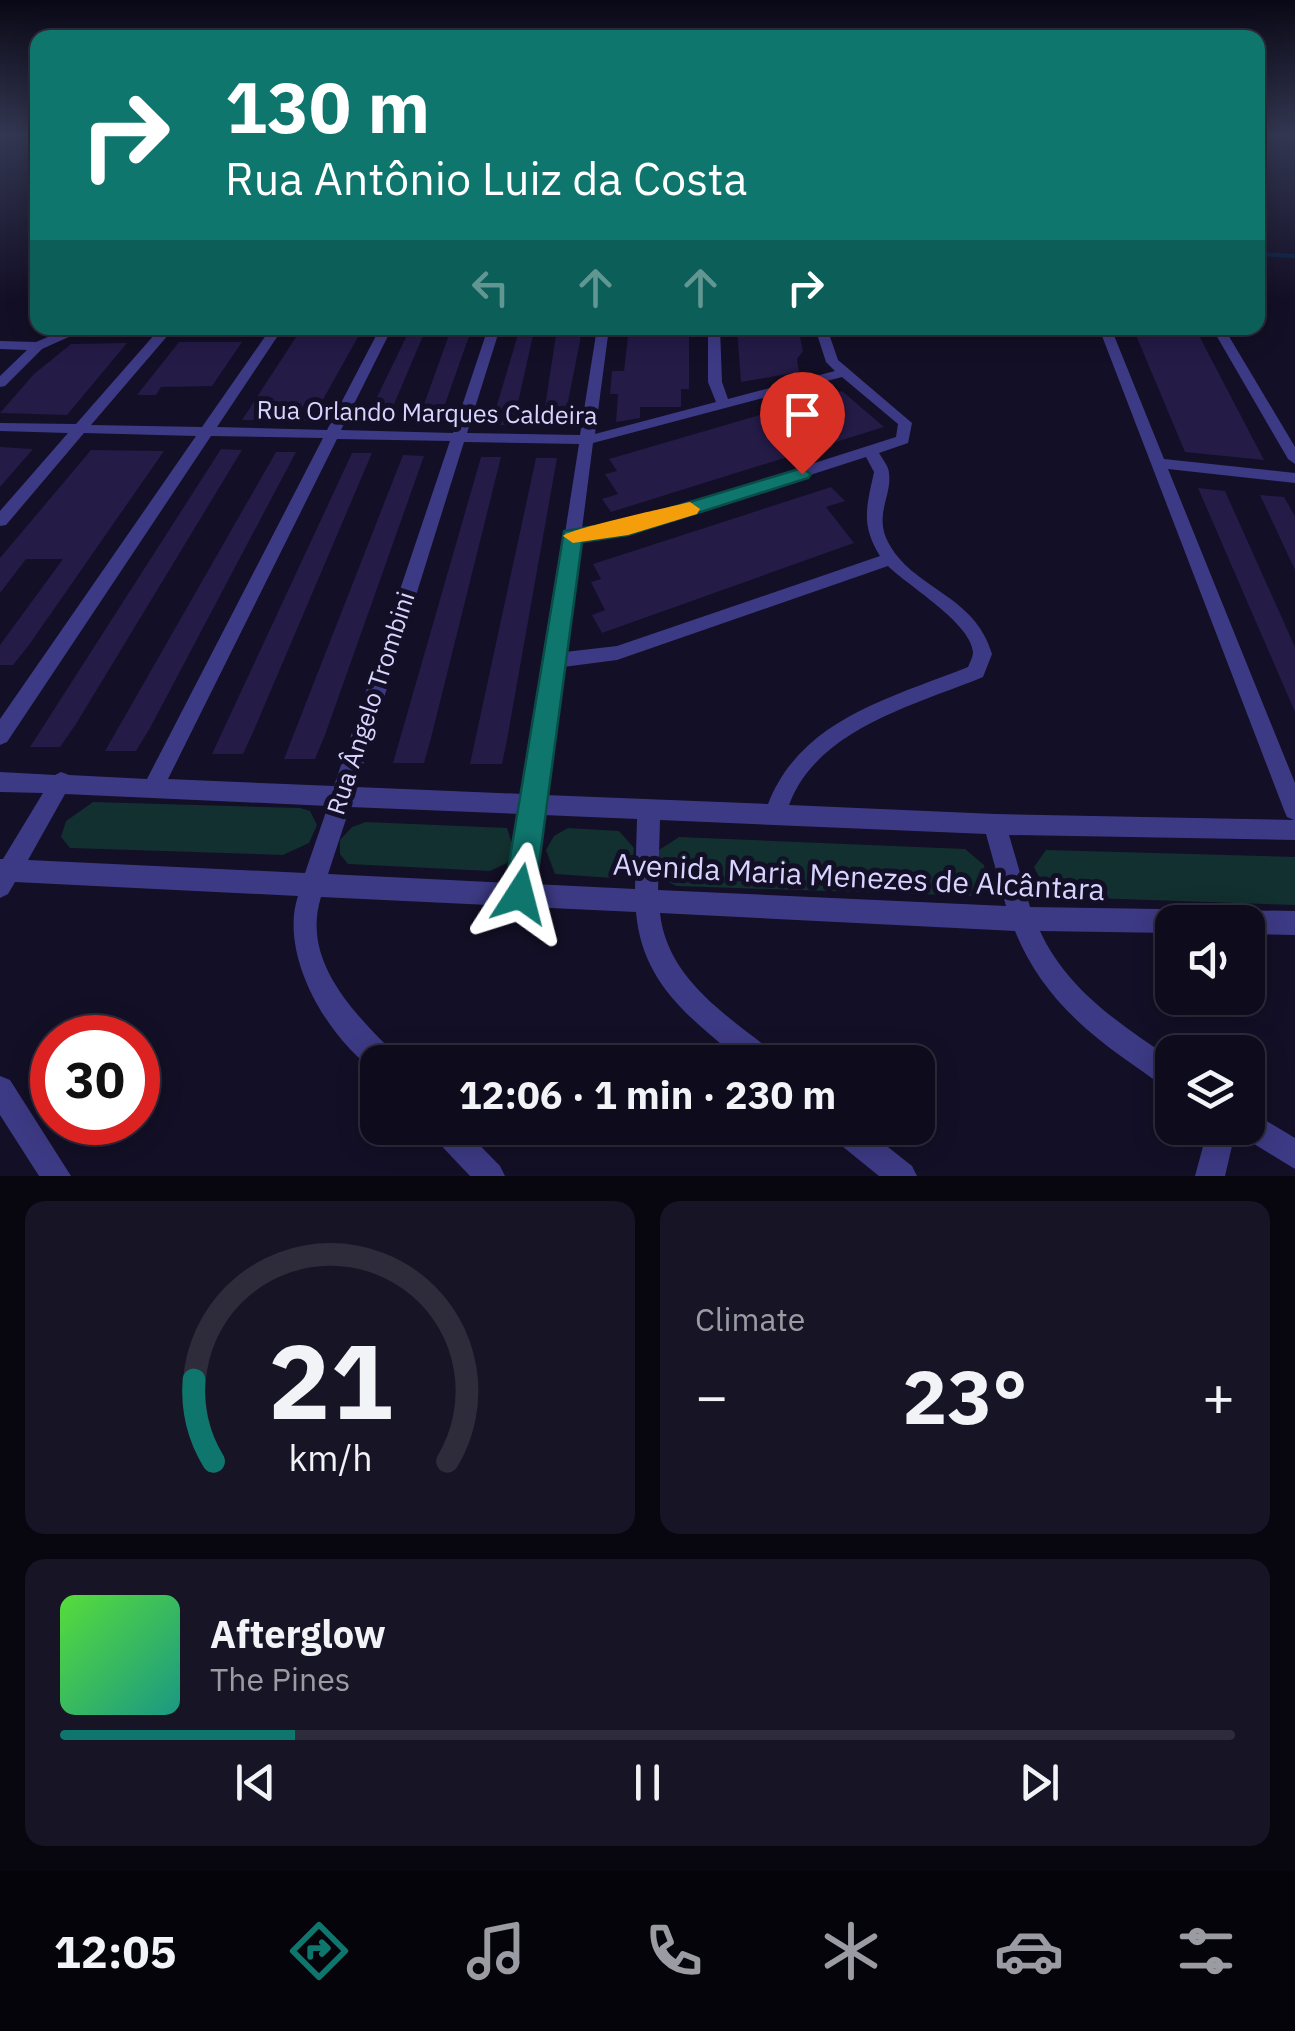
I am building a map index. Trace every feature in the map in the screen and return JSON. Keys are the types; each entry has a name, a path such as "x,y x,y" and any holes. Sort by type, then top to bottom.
{"street":[{"path":"0,383 38,346 66,335"},
{"path":"0,521 161,335"},
{"path":"0,736 271,335"},
{"path":"154,786 382,335"},
{"name":"Rua Ângelo Trombini","path":"367,1045 325,1001 314,980 305,932 311,883 492,335"},
{"path":"520,894 602,335"},
{"path":"714,335 715,382 724,404"},
{"path":"572,536 628,528 900,442 906,426 828,356 823,335"},
{"path":"1109,335 1295,810"},
{"path":"1222,335 1295,458"},
{"path":"0,345 38,346"},
{"name":"Rua Orlando Marques Caldeira","path":"0,427 587,440 845,372"},
{"path":"774,814 786,780 821,742 980,666 984,646 973,626 887,560 873,520 881,466 870,452"},
{"path":"1158,463 1295,478"},
{"path":"554,661 617,653 887,560"},
{"path":"0,782 995,824 1295,830"},
{"path":"3,875 62,782"},
{"path":"649,808 644,900 648,938 665,976 694,1007 741,1045"},
{"path":"995,824 1018,918 1043,967 1083,1013 1155,1063"},
{"name":"Avenida Maria Menezes de Alcântara","path":"3,875 311,883 1018,918 1295,923"},
{"path":"0,1090 56,1176"},
{"path":"1265,1135 1295,1155"},
{"path":"460,1145 490,1176"},
{"path":"863,1145 902,1176"},
{"path":"1210,1176 1218,1145"}],"green space":[{"path":"93,802 300,808 310,811 317,825 309,843 283,855 70,848 61,837 66,821"},
{"path":"366,822 507,828 514,850 507,863 490,871 348,864 340,854 340,840 352,827"},
{"path":"568,828 619,831 634,848 632,865 613,878 555,874 546,850 554,836"},
{"path":"679,837 965,849 984,865 988,891 978,896 677,886 661,872 659,850"},
{"path":"1046,850 1295,857 1295,905 1064,897 1042,883 1034,867"}],"building":[{"path":"297,335 359,335 311,421 242,420"},
{"path":"407,335 423,335 386,423 365,422"},
{"path":"449,335 470,335 438,424 417,424"},
{"path":"518,335 533,335 513,425 491,425"},
{"path":"556,335 581,335 563,427 542,427"},
{"path":"628,335 689,335 689,389 681,389 681,407 640,407 640,418 616,422 618,394 610,394 612,371 624,371"},
{"path":"738,335 800,335 803,351 797,359 799,372 741,382"},
{"path":"1136,335 1199,335 1264,460 1185,452"},
{"path":"179,342 242,342 212,386 161,387 156,395 137,395"},
{"path":"127,343 67,415 0,413 34,374 71,344"},
{"path":"842,391 884,427 611,512 602,499 618,494 605,474 617,471 609,459"},
{"path":"0,447 33,449 0,487"},
{"path":"221,449 242,450 76,724 60,747 30,747"},
{"path":"91,450 164,451 29,645 13,665 0,665 0,645 63,559 26,559 0,593 0,558"},
{"path":"276,452 296,452 150,728 136,751 105,751"},
{"path":"352,453 372,453 243,754 212,754"},
{"path":"403,455 424,456 325,735 315,759 284,759"},
{"path":"481,457 501,457 424,763 393,763"},
{"path":"536,458 557,458 502,764 470,764"},
{"path":"831,487 845,501 826,507 854,543 602,633 592,615 605,610 591,582 601,579 593,564"},
{"path":"1198,488 1225,491 1295,647 1295,712"},
{"path":"1260,495 1284,497 1295,516 1295,570"}],"waterway":[{"path":"1265,254 1295,256"}],"slow traffic":[{"path":"573,536 628,528 690,509"}],"route":[{"path":"520,894 572,536 628,528 802,474"}]}
